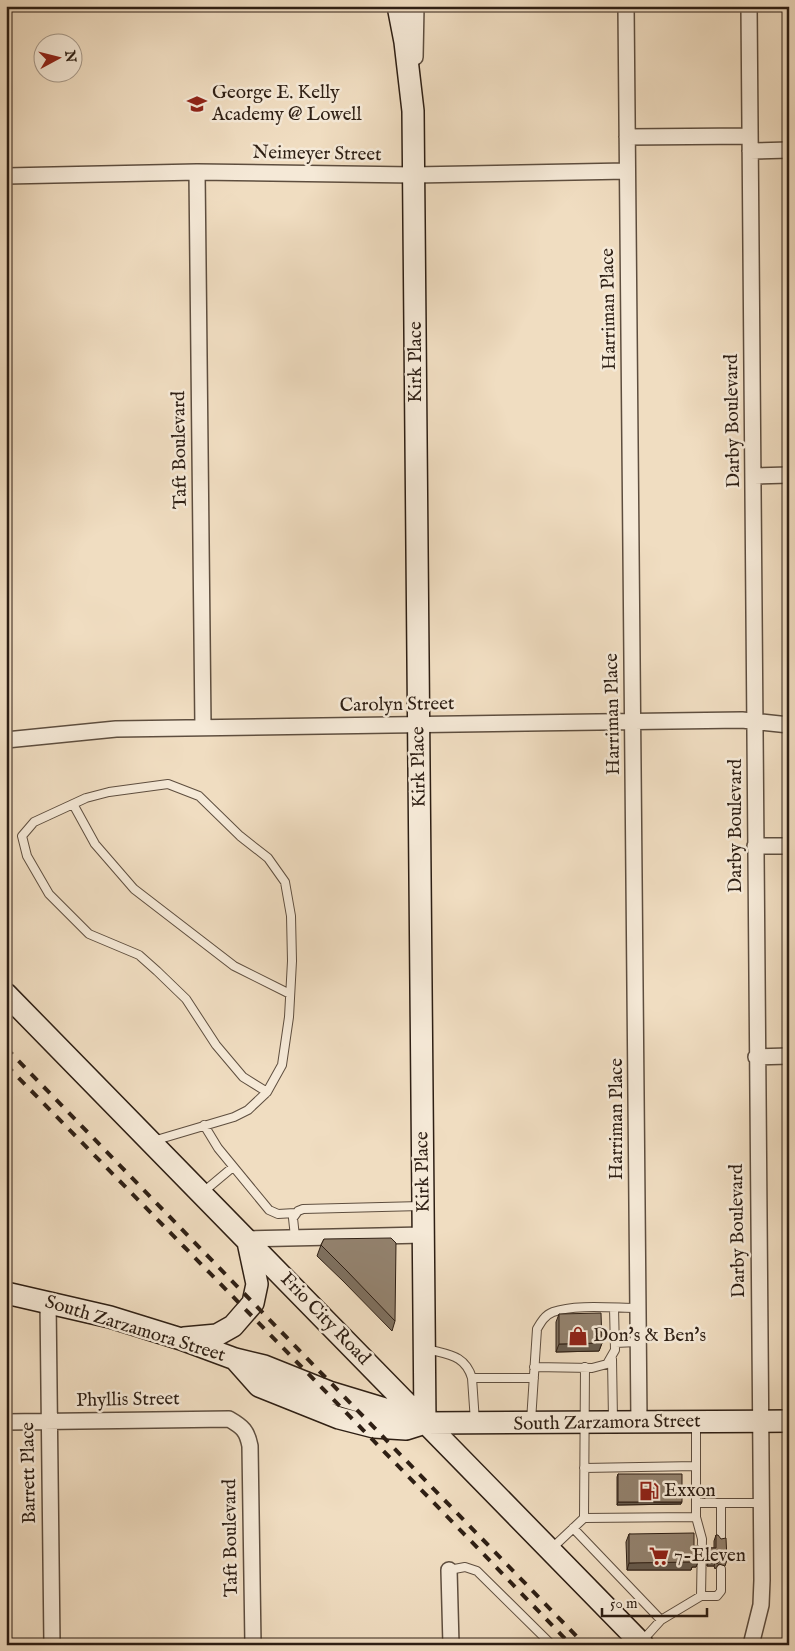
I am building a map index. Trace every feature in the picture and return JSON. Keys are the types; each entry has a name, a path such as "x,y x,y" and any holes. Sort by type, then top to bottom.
{"street":[{"name":"Kirk Place","path":"398,6 405,42 413,111"},
{"name":"Kirk Place","path":"416,6 413,111 425,1423"},
{"name":"Harriman Place","path":"626,6 639,1422"},
{"name":"Darby Boulevard","path":"749,6 757,722 755,846 756,1057 761,1503 761,1605 751,1645"},
{"path":"627,138 750,143 789,150"},
{"name":"Neimeyer Street","path":"6,176 197,172 414,175 627,171"},
{"name":"Taft Boulevard","path":"197,172 203,728"},
{"path":"754,476 789,475"},
{"name":"Carolyn Street","path":"6,740 116,729 742,720 789,725"},
{"path":"755,846 789,846"},
{"name":"Frio City Road","path":"6,994 642,1643"},
{"path":"756,1057 789,1056"},
{"path":"180,1339 217,1335 233,1326 253,1303 257,1284 247,1239 424,1235"},
{"name":"South Zarzamora Street","path":"6,1292 48,1301 180,1339 235,1359 264,1366 310,1386 386,1408 425,1423 789,1421"},
{"name":"Barrett Place","path":"48,1301 52,1645"},
{"name":"Phyllis Street","path":"6,1422 228,1419 247,1431"},
{"name":"Taft Boulevard","path":"247,1431 250,1446 253,1645"},
{"path":"449,1570 451,1645"}],"lane":[{"path":"151,1141 234,1118 248,1110 267,1092 282,1065 290,994 291,916 285,882 268,858 240,836 199,796 168,784 109,792 73,804 34,822 22,836 27,856 49,894 89,934 139,955 157,971 186,999 216,1045 242,1077 267,1092"},
{"path":"73,804 95,844 134,889 234,966 290,994"},
{"path":"204,1126 233,1167 268,1210 278,1214 295,1213 309,1208 424,1206"},
{"path":"202,1193 233,1167"},
{"path":"295,1213 293,1218 295,1237"},
{"path":"613,1422 612,1359 615,1343 614,1308"},
{"path":"530,1423 537,1329 542,1319 551,1312 565,1309 638,1308"},
{"path":"615,1343 638,1342"},
{"path":"424,1348 462,1360 469,1366 472,1378 475,1424"},
{"path":"534,1367 600,1367 612,1359"},
{"path":"584,1367 584,1518"},
{"path":"472,1378 534,1378"},
{"path":"696,1422 696,1517 702,1539 701,1596"},
{"path":"584,1468 696,1466"},
{"path":"696,1503 761,1503"},
{"path":"721,1503 722,1539"},
{"path":"550,1550 584,1518 696,1517"},
{"path":"573,1528 661,1620"},
{"path":"449,1570 465,1567 478,1571 552,1645"},
{"path":"642,1643 661,1620 701,1596 717,1596 722,1591 721,1569"}],"building":[{"path":"391,1238 396,1243 395,1321 321,1245 324,1239"},
{"name":"Don's & Ben's","path":"601,1313 602,1343 559,1344 559,1314"},
{"name":"Exxon","path":"618,1474 682,1474 682,1502 618,1502"},
{"name":"7-Eleven","path":"694,1533 694,1546 699,1546 699,1559 694,1559 694,1562 629,1563 629,1534"},
{"path":"716,1535 721,1539 726,1538 727,1560 721,1559 717,1564 716,1561 709,1561 709,1548 716,1548"}],"railway":[{"path":"6,1048 585,1645"},
{"path":"6,1065 571,1645"}],"place":[{"name":"George E. Kelly Academy @ Lowell","path":"197,104"},
{"name":"Don's & Ben's","path":"578,1336"},
{"name":"Exxon","path":"649,1491"},
{"name":"7-Eleven","path":"659,1556"}]}
